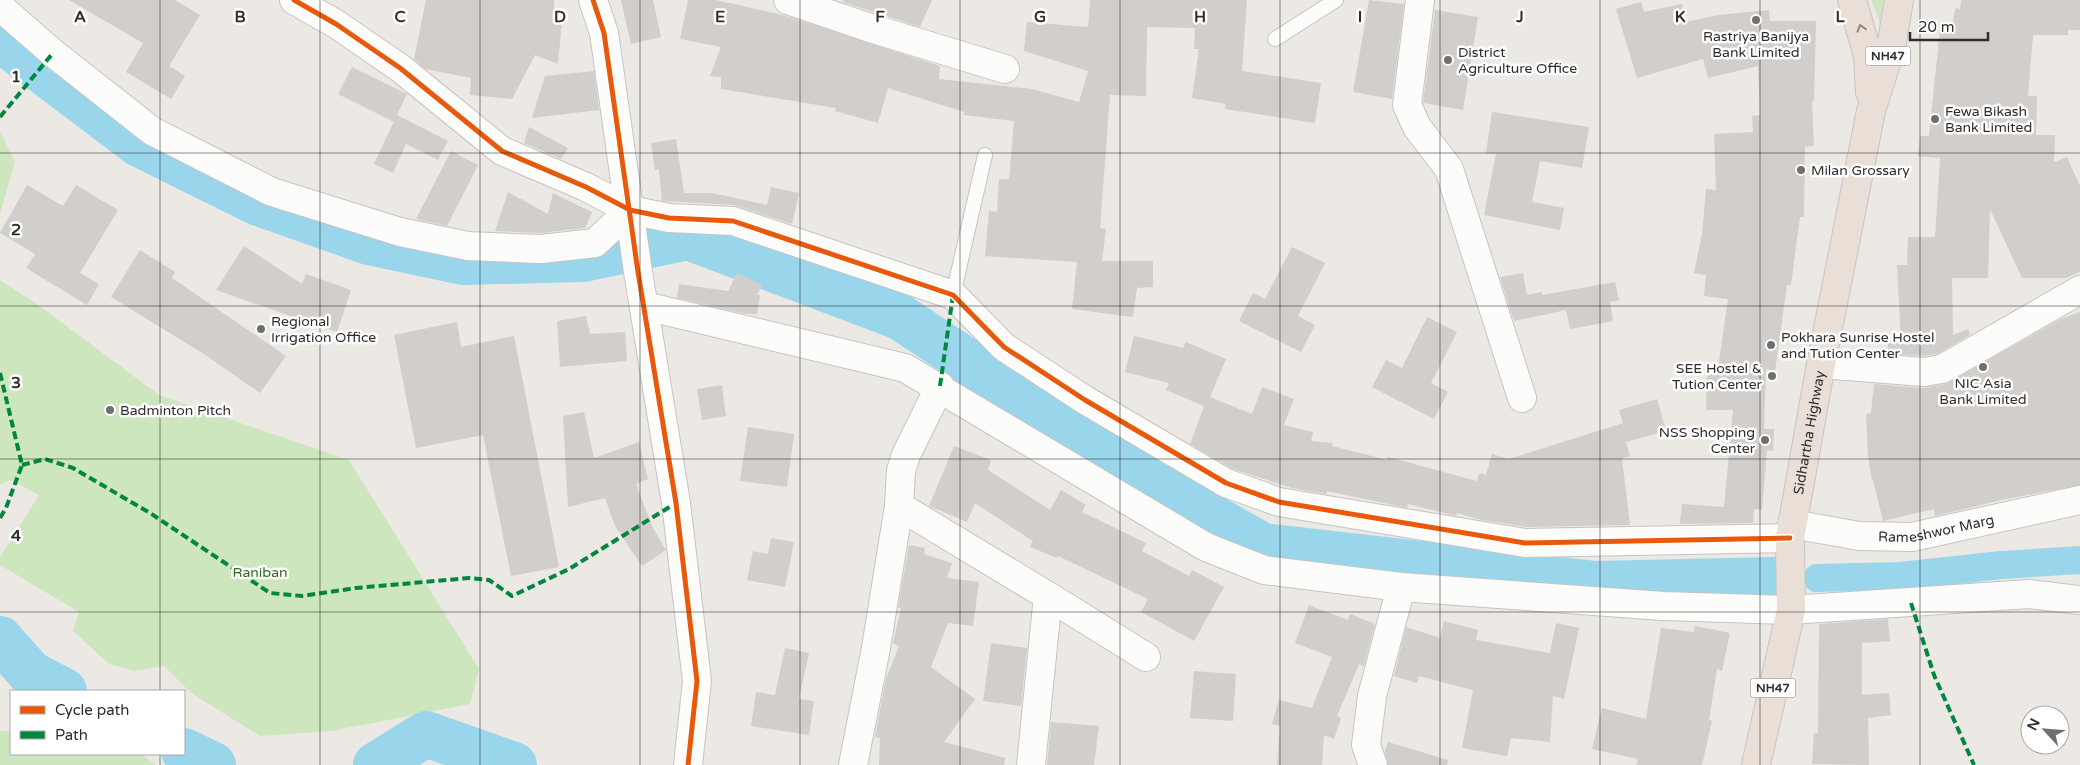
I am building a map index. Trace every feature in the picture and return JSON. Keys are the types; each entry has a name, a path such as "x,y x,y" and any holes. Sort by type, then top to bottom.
{"highway":[{"name":"Sidhartha Highway","path":"1852,0 1868,56 1871,111"},
{"name":"Sidhartha Highway","path":"1791,610 1791,536 1821,364 1871,111 1891,47 1899,0"},
{"name":"NH47","path":"1756,765 1791,610"}],"street":[{"path":"294,0 336,24 400,68 502,151 586,187 632,220"},
{"path":"593,0 604,34 638,272 676,503 697,681 688,765"},
{"path":"788,0 885,33 1005,69"},
{"path":"1420,0 1407,105 1417,127 1449,169 1522,398"},
{"path":"0,7 53,53 152,131 272,192 400,232 468,246 541,249 595,243 632,220 669,218 733,221 953,295"},
{"path":"1821,364 1924,372 1942,368 2080,290"},
{"name":"Rameshwor Marg","path":"953,295 1004,347 1085,400 1226,483 1279,502 1525,542 1791,536 1912,537 2080,500"},
{"path":"645,306 905,368 940,386 1206,547 1264,570 1401,587 1663,606 1791,610 2030,594 2080,600"},
{"path":"853,765 876,648 899,506 901,471 906,455 940,386"},
{"path":"899,506 1146,657"},
{"path":"1373,765 1366,745 1372,696 1401,587"},
{"path":"1031,765 1048,596"}],"lane":[{"path":"1274,39 1336,0"},
{"path":"953,295 985,155"}],"green space":[{"path":"1871,0 1891,0 1884,44 1879,19"},
{"path":"0,131 15,162 0,214"},
{"name":"Raniban","path":"0,280 37,304 159,395 349,460 479,669 470,704 331,731 260,736 191,693 164,666 134,671 109,664 73,631 79,612 0,565 0,557 39,495 11,480 0,484"},
{"path":"0,731 10,731 10,755 142,755 156,765 0,765"}],"building":[{"path":"69,0 175,0 200,15 169,66 185,76 171,99 126,72 143,43"},
{"path":"426,0 554,0 554,20 562,21 558,64 535,55 512,99 470,95 471,78 425,69 414,59"},
{"path":"621,0 653,0 661,37 631,44"},
{"path":"688,0 716,0 783,15 940,66 939,79 1032,89 1079,102 1088,71 1024,51 1027,22 1088,27 1090,0 1247,0 1242,71 1321,83 1315,123 1225,109 1226,104 1192,98 1199,49 1194,49 1195,28 1147,27 1146,96 1110,95 1100,228 1106,229 1102,261 1153,261 1153,287 1137,288 1133,317 1072,309 1077,262 985,256 989,211 997,212 999,179 1009,179 1014,121 964,115 964,112 888,88 878,123 835,111 836,108 721,89 721,77 710,76 721,47 680,39"},
{"path":"844,0 932,0 920,27 843,2"},
{"path":"1369,0 1404,4 1392,99 1353,92"},
{"path":"1961,0 2080,0 2080,30 2068,30 2068,35 2033,35 2028,96 2037,96 2036,135 2055,135 2054,162 2067,157 2080,186 2080,272 2066,278 2022,278 1990,209 1988,278 1952,278 1953,335 1968,329 1970,335 1937,354 1923,356 1888,354 1888,343 1901,343 1897,265 1907,265 1908,237 1935,237 1940,158 1918,156 1920,136 1929,136 1940,29 1952,31 1955,8 1960,9"},
{"path":"1641,2 1644,12 1682,4 1686,22 1718,15 1769,10 1770,21 1816,21 1814,101 1812,101 1814,146 1805,147 1804,217 1800,217 1791,285 1787,285 1775,371 1766,369 1764,429 1774,429 1773,451 1767,450 1762,510 1754,509 1753,523 1680,524 1682,504 1724,507 1733,410 1706,410 1707,374 1717,375 1728,299 1704,296 1706,275 1694,273 1702,234 1706,189 1716,190 1714,134 1753,132 1752,116 1760,115 1758,66 1708,78 1703,59 1637,78 1616,9"},
{"name":"District Agriculture Office","path":"1435,10 1478,17 1463,110 1423,103"},
{"path":"352,67 407,94 397,115 448,141 438,160 406,144 393,173 374,164 394,122 338,94"},
{"path":"594,71 599,110 532,118 545,76"},
{"path":"1492,112 1589,127 1582,168 1540,161 1532,202 1564,208 1560,230 1484,215 1496,154 1486,153"},
{"path":"529,127 568,148 561,159 524,143"},
{"path":"676,139 684,193 712,193 767,205 771,187 799,193 792,224 734,205 662,201 659,170 655,170 651,143"},
{"path":"451,151 478,165 447,226 416,219"},
{"path":"27,185 63,206 76,185 118,210 80,273 99,284 87,305 26,268 35,254 0,233"},
{"path":"508,192 548,214 553,193 592,212 585,228 540,233 495,231"},
{"path":"244,246 302,284 306,274 351,290 337,332 216,290"},
{"path":"1292,247 1325,263 1298,316 1315,325 1301,352 1239,321 1253,293 1265,299"},
{"path":"140,250 175,272 172,278 286,356 260,393 204,354 111,297"},
{"path":"737,273 762,285 757,295 760,295 757,314 746,314 677,298 679,284 728,291"},
{"path":"1523,273 1527,295 1542,292 1542,295 1615,282 1619,300 1610,302 1613,321 1570,329 1566,310 1514,321 1500,277"},
{"path":"2080,312 2080,485 2001,500 1935,516 1934,509 1883,521 1872,481 1868,456 1866,414 1871,413 1874,384 1923,388 1945,384 2061,319"},
{"path":"586,316 590,334 625,332 627,361 560,367 557,321"},
{"path":"1427,317 1457,332 1431,383 1448,392 1434,419 1372,387 1386,360 1402,368"},
{"path":"457,322 461,347 514,336 559,567 511,576 483,435 416,448 394,335"},
{"path":"1134,336 1183,348 1186,342 1226,359 1210,397 1252,414 1262,387 1294,399 1284,425 1313,432 1311,441 1333,443 1332,446 1387,460 1388,457 1477,481 1479,473 1486,475 1492,454 1509,459 1623,423 1619,410 1657,399 1666,431 1626,442 1630,456 1622,458 1630,525 1526,527 1477,519 1457,513 1456,516 1408,504 1407,508 1327,491 1326,494 1292,488 1233,469 1190,444 1204,406 1166,390 1169,383 1125,372"},
{"path":"722,385 726,416 702,420 697,389"},
{"path":"584,412 594,458 639,442 648,479 636,484 653,528 666,550 642,566 615,526 605,498 568,507 563,416"},
{"path":"748,427 794,434 787,487 740,481"},
{"path":"954,446 991,460 988,470 1050,510 1061,490 1086,505 1082,512 1146,543 1142,551 1189,576 1192,570 1224,587 1194,641 1141,612 1148,599 1058,556 1057,558 1030,547 1033,541 975,503 967,522 929,506"},
{"path":"771,538 794,542 785,587 747,580 753,551 768,554"},
{"path":"909,545 925,548 924,554 952,563 947,578 979,582 973,626 948,623 931,667 975,699 944,742 1005,758 1004,765 879,765 880,738 875,737 886,679 899,646 893,643 901,608 898,608"},
{"path":"1309,605 1348,620 1350,614 1375,624 1364,666 1359,664 1337,716 1341,718 1334,739 1324,735 1322,765 1277,765 1280,726 1272,724 1279,700 1312,708 1332,657 1295,643"},
{"path":"1888,619 1890,641 1862,643 1862,695 1889,693 1891,715 1868,718 1869,765 1812,764 1814,733 1818,733 1819,624"},
{"path":"1444,621 1478,630 1476,640 1550,653 1556,623 1579,628 1564,699 1553,696 1550,742 1511,738 1507,756 1462,748 1473,690 1419,676 1417,683 1394,676 1406,627 1440,638"},
{"path":"1695,626 1730,633 1722,671 1717,669 1709,720 1712,721 1702,765 1636,765 1638,759 1592,749 1602,708 1646,719 1661,628 1694,632"},
{"path":"991,643 1027,648 1021,706 983,701"},
{"path":"785,648 809,653 799,699 814,701 809,735 751,726 756,692 775,695"},
{"path":"1194,671 1236,674 1233,721 1190,718"},
{"path":"1051,722 1099,726 1094,765 1047,765"},
{"path":"1388,742 1448,760 1447,765 1388,765 1385,751"}],"waterway":[{"path":"0,39 139,144 256,202 369,242 463,262 583,259 688,237 900,317 1146,480 1263,546 1596,584 1773,580"},
{"path":"1817,578 1900,576 2002,565 2080,560"},
{"path":"0,639 31,674 62,690"},
{"path":"376,765 426,734 514,765"},
{"path":"185,751 213,765"}],"marked path":[{"path":"0,117 53,53"},
{"path":"940,386 953,295"},
{"path":"0,373 22,465 6,508 0,518"},
{"path":"22,465 45,459 73,468 150,513 270,593 302,596 356,588 469,578 489,580 512,596 569,569 676,503"},
{"path":"1911,603 1934,675 1974,765"}],"cycle path":[{"path":"294,0 336,24 400,68 502,151 586,187 630,210 669,218 733,221 953,295 1004,347 1085,400 1226,483 1279,502 1525,543 1790,538"},
{"path":"593,0 604,33 638,272 676,503 697,681 688,765"}],"place":[{"name":"Rastriya Banijya Bank Limited","path":"1756,20"},
{"name":"District Agriculture Office","path":"1448,60"},
{"name":"Fewa Bikash Bank Limited","path":"1935,119"},
{"name":"Milan Grossary","path":"1801,170"},
{"name":"Regional Irrigation Office","path":"261,329"},
{"name":"Pokhara Sunrise Hostel and Tution Center","path":"1771,345"},
{"name":"NIC Asia Bank Limited","path":"1983,367"},
{"name":"SEE Hostel & Tution Center","path":"1772,376"},
{"name":"Badminton Pitch","path":"110,410"},
{"name":"NSS Shopping Center","path":"1765,440"}]}
